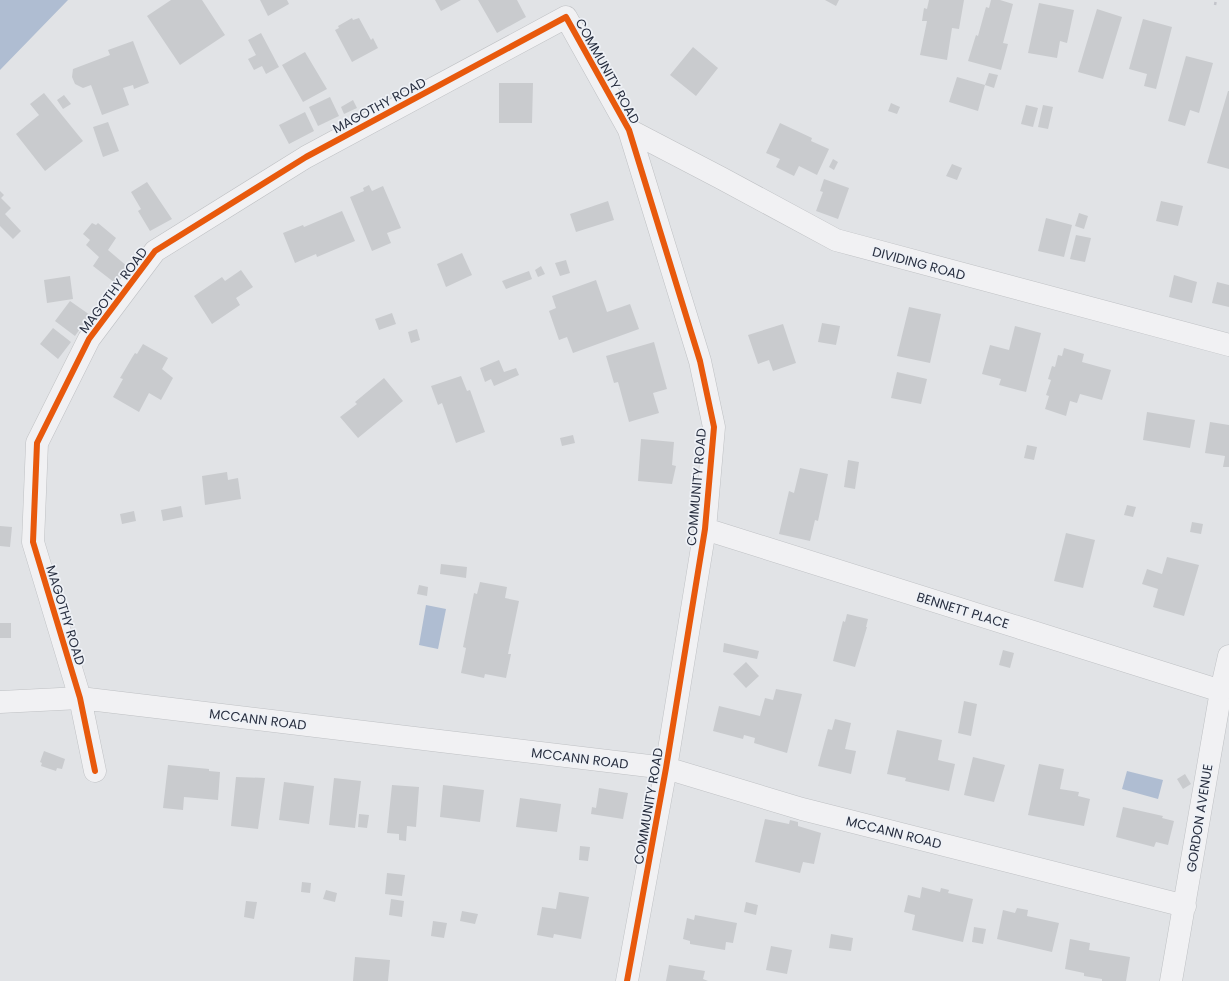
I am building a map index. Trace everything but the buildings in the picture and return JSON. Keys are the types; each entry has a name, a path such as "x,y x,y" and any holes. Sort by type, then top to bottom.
{"street":[{"name":"COMMUNITY ROAD","path":"566,17 629,130 700,361 714,427 705,529 666,768 627,981"},
{"name":"MAGOTHY ROAD","path":"96,771 80,698 33,542 37,443 89,339 155,251 306,157 566,17"},
{"name":"DIVIDING ROAD","path":"629,130 722,178 836,240 1229,345"},
{"name":"BENNETT PLACE","path":"705,529 1221,691"},
{"name":"GORDON AVENUE","path":"1171,981 1221,691 1229,656"},
{"name":"MCCANN ROAD","path":"0,702 80,698 666,768 802,809 1185,906"}],"path":[{"path":"1215,5 1216,0"}],"water":[{"path":"0,0 68,0 0,70"},
{"path":"426,605 446,609 438,649 419,645"},
{"path":"1127,771 1163,780 1158,799 1122,789"}],"cycle path":[{"path":"95,771 80,698 33,542 37,443 89,339 155,251 306,157 566,17 629,130 700,361 714,427 705,529 666,768 627,981"}]}
